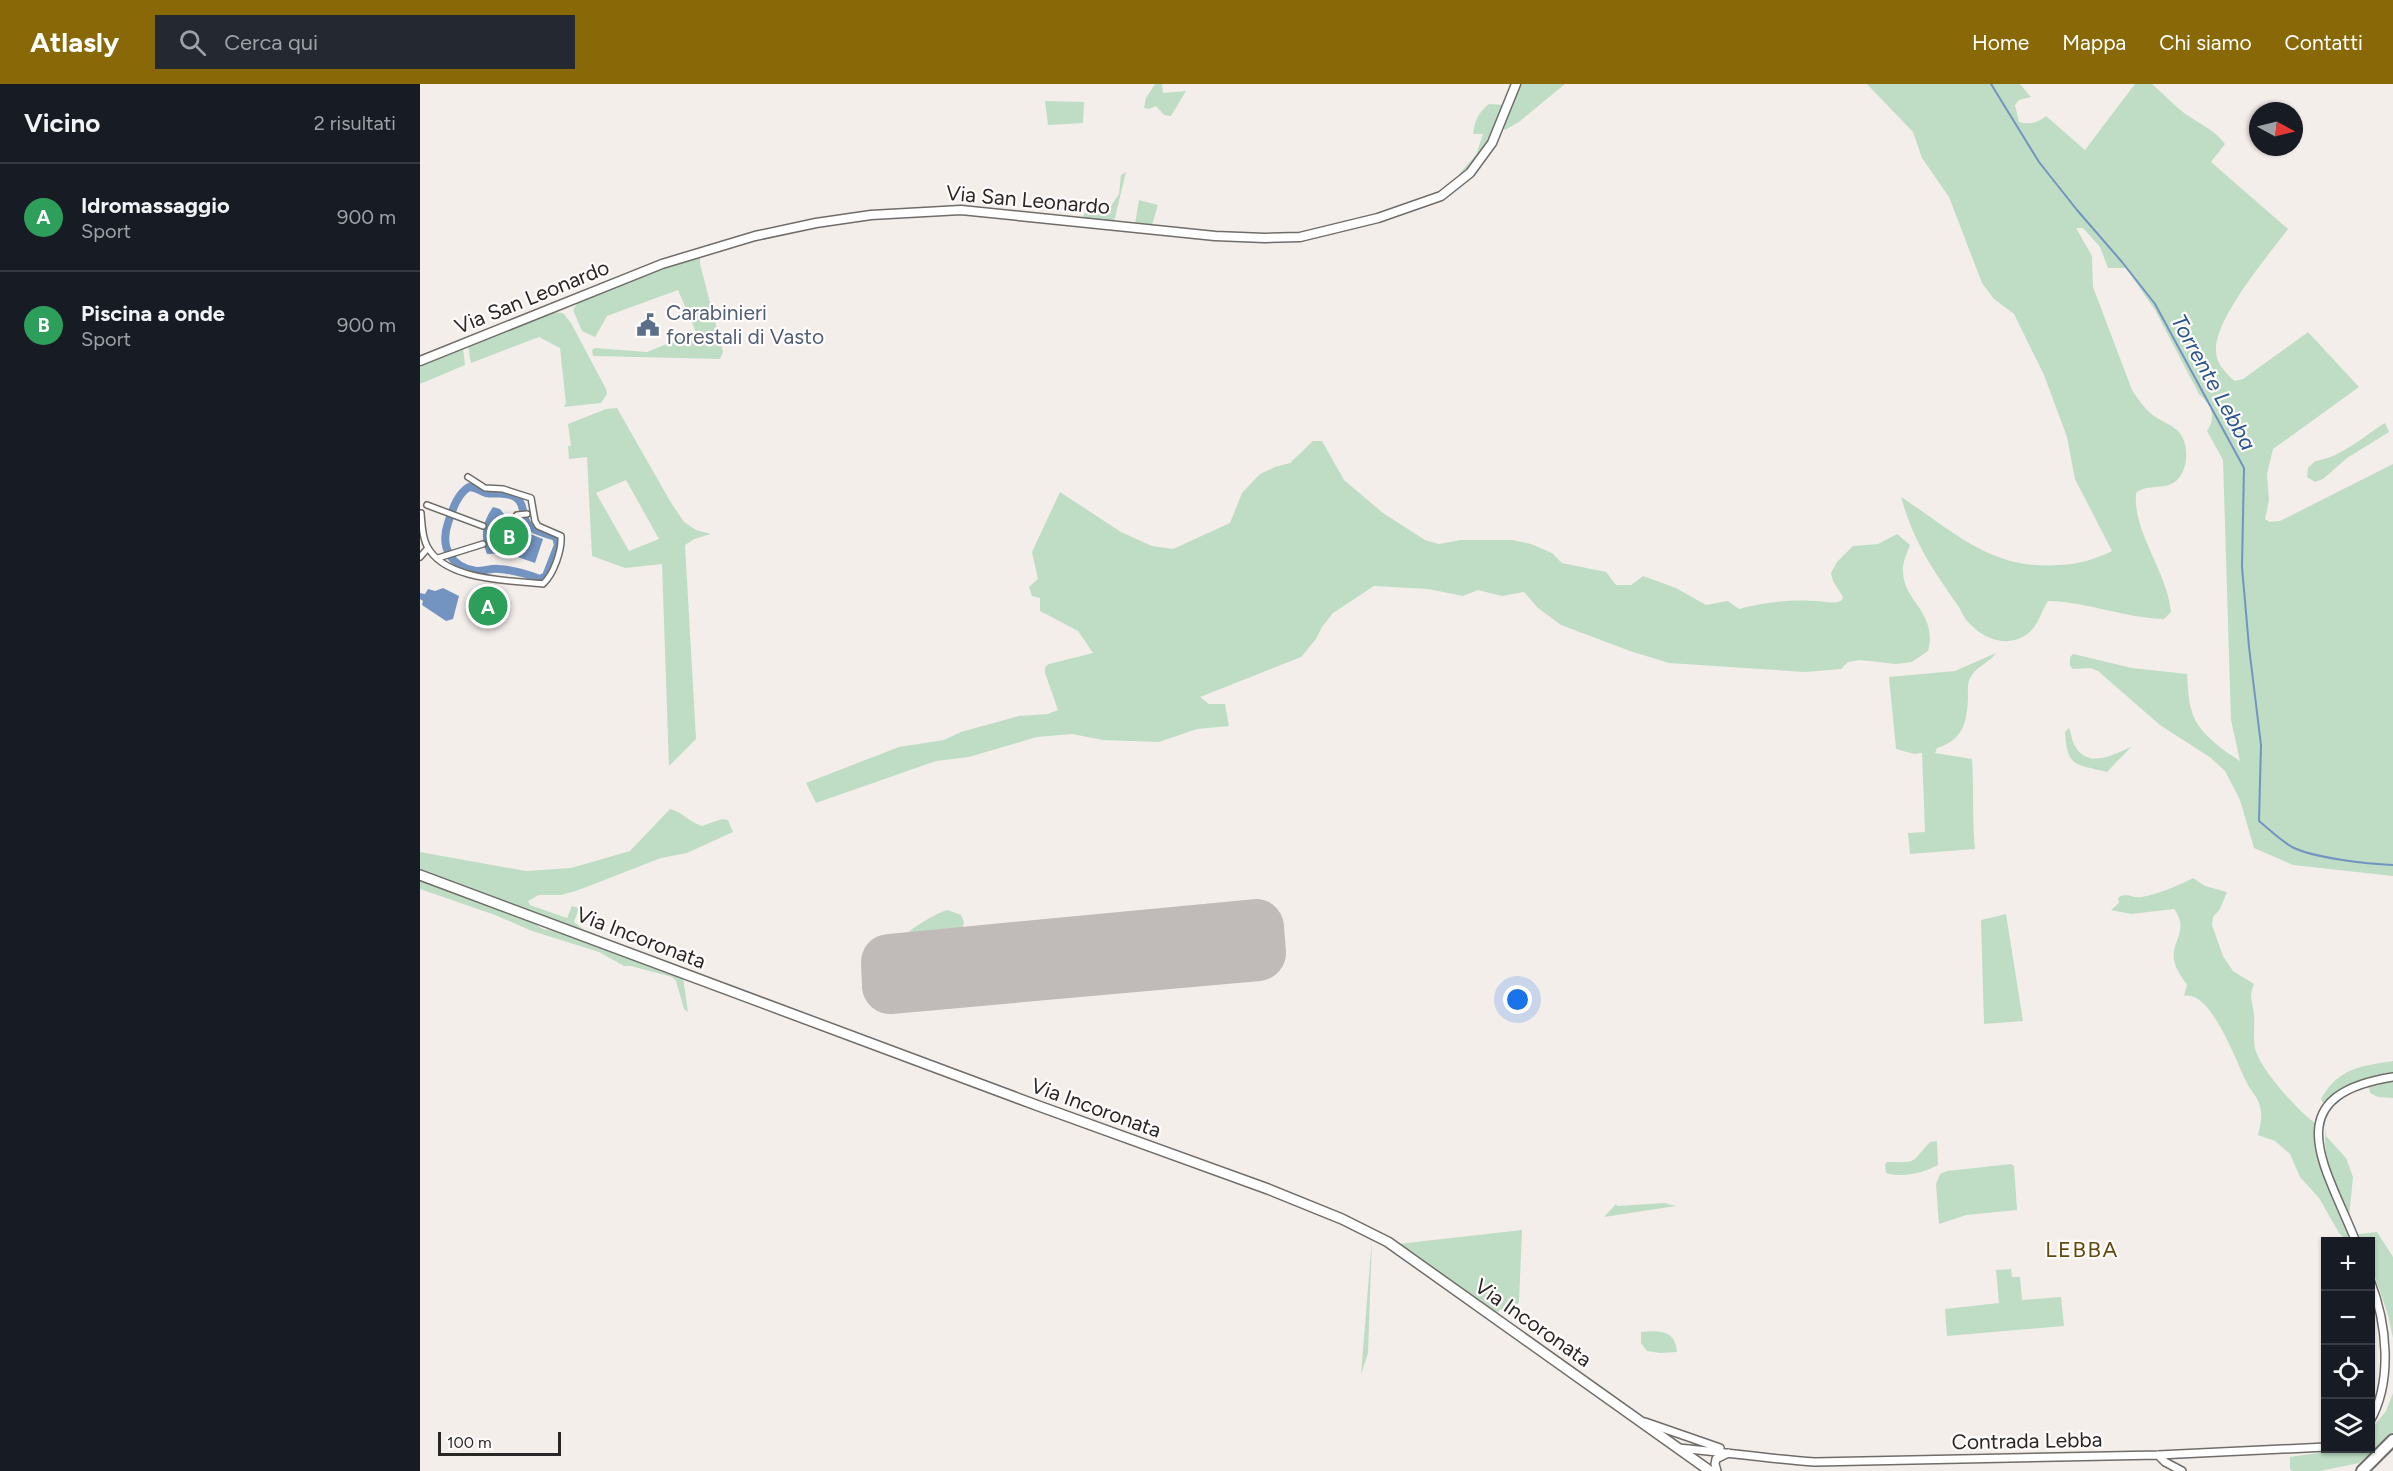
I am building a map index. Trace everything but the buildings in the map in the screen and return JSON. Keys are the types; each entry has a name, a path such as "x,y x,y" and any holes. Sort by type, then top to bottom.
{"main road":[{"name":"Via Incoronata","path":"420,875 1268,1189 1342,1219 1388,1242 1710,1471"},
{"path":"2362,1471 2393,1440"}],"street":[{"name":"Via San Leonardo","path":"420,361 662,264 755,236 816,223 871,215 961,210 1215,236 1265,238 1300,237 1378,219 1441,196 1470,173 1491,143 1516,84"},
{"path":"421,513 428,548 438,558 464,574 543,584 548,580 561,547 561,536 538,526 531,498 502,489 485,488 468,477"},
{"path":"427,505 483,526"},
{"path":"517,515 527,514"},
{"path":"438,558 483,544"},
{"path":"420,557 428,548"},
{"path":"2354,1237 2324,1165 2318,1146 2317,1131 2329,1104 2339,1096 2356,1085 2393,1077"},
{"path":"2374,1291 2387,1323 2391,1342 2387,1392 2375,1416"},
{"path":"1640,1420 1731,1452"},
{"path":"1677,1448 1686,1442 1701,1442"},
{"name":"Contrada Lebba","path":"1731,1452 1767,1459 1815,1462 2158,1455 2321,1447"},
{"path":"1677,1448 1731,1452"},
{"path":"1717,1471 1716,1459 1731,1452"},
{"path":"2158,1455 2165,1462 2182,1471"}],"green space":[{"path":"1155,84 1162,84 1163,93 1186,91 1171,116 1164,115 1156,106 1149,109 1144,108 1146,98"},
{"path":"1520,84 1565,84 1519,122 1505,130 1502,126"},
{"path":"1867,84 2020,84 2031,97 2019,100 2015,105 2019,122 2033,123 2046,116 2085,150 2135,84 2152,84 2183,112 2221,139 2225,144 2211,162 2288,229 2233,305 2218,338 2216,355 2222,368 2235,381 2243,379 2308,332 2359,387 2273,449 2267,474 2269,500 2265,519 2270,522 2280,521 2393,464 2393,876 2293,865 2254,848 2240,800 2225,771 2211,758 2160,725 2098,671 2090,668 2073,669 2070,666 2070,657 2073,654 2132,668 2187,674 2190,703 2195,720 2205,734 2240,761 2231,720 2223,460 2207,431 2212,420 2211,411 2207,402 2199,394 2155,310 2126,268 2108,268 2100,247 2083,228 2076,228 2092,256 2093,287 2132,390 2149,412 2177,430 2186,449 2183,470 2176,481 2166,486 2146,488 2136,493 2136,508 2140,523 2163,581 2171,612 2164,619 2149,618 2078,604 2048,601 2037,623 2030,631 2011,641 1988,637 1974,628 1965,618 1924,553 1911,527 1901,497 1974,546 2013,561 2035,565 2066,564 2086,561 2112,551 2075,479 2067,437 2044,375 2014,314 1994,299 1982,283 1949,197 1922,158 1913,132"},
{"path":"1045,101 1084,102 1083,123 1048,125"},
{"path":"1489,104 1504,105 1479,156 1466,171 1459,174 1476,155 1483,134 1473,134 1475,125 1480,114"},
{"path":"1126,172 1114,222 1082,218 1090,210 1107,215 1111,212 1111,206 1119,194 1121,175"},
{"path":"1139,200 1158,205 1152,225 1135,224"},
{"path":"700,255 700,264 723,352 720,359 593,356 592,350 595,348 647,352 696,332 678,290 607,316 595,337 582,331 573,310 579,300"},
{"path":"553,312 563,313 571,323 606,389 607,394 601,403 563,407 566,404 560,348 539,337 471,363 468,346"},
{"path":"463,348 465,365 420,384 420,365"},
{"path":"617,408 684,522 696,530 711,534 694,539 685,545 696,739 669,766 662,564 625,568 592,556 587,457 569,459 568,446 571,446 568,424 606,409","holes":["626,480 659,539 629,551 596,493"]},
{"path":"2385,423 2389,432 2347,458 2323,479 2315,482 2307,477 2308,468 2315,461 2334,456"},
{"path":"1313,441 1322,441 1344,480 1383,513 1425,540 1439,544 1461,540 1513,540 1531,544 1552,553 1562,563 1606,572 1616,585 1631,585 1643,576 1676,588 1706,605 1728,601 1739,609 1788,601 1808,600 1832,603 1841,601 1843,597 1831,573 1837,562 1853,546 1878,544 1897,534 1910,545 1903,572 1909,592 1925,617 1930,638 1928,651 1912,662 1896,664 1860,660 1848,662 1841,669 1805,672 1669,663 1561,625 1538,608 1524,592 1502,596 1478,590 1463,596 1428,589 1374,586 1333,613 1301,657 1200,697 1209,704 1225,704 1229,726 1197,729 1159,742 1103,740 1072,734 1037,737 969,757 936,761 816,803 806,783 899,747 944,740 961,732 1019,716 1048,714 1058,710 1045,667 1093,653 1078,631 1040,611 1040,598 1032,596 1029,587 1038,579 1032,552 1060,492 1121,532 1152,546 1173,549 1230,523 1242,493 1260,474 1290,463"},
{"path":"1996,653 1970,677 1965,722 1962,729 1953,740 1937,748 1935,753 1972,759 1975,849 1910,854 1908,833 1925,832 1922,753 1914,754 1896,749 1889,677 1955,671"},
{"path":"2069,728 2075,746 2087,757 2101,758 2131,747 2107,772 2081,765 2071,758 2068,752 2065,732"},
{"path":"670,809 702,826 722,819 728,820 733,832 687,853 661,858 576,891 561,895 539,895 528,901 530,905 567,918 572,906 579,908 574,922 583,929 680,968 420,871 420,852 526,871 571,868 630,851"},
{"path":"2193,878 2205,886 2227,892 2220,909 2213,917 2212,925 2223,956 2233,971 2254,984 2251,997 2255,1048 2264,1066 2280,1088 2315,1123 2316,1137 2352,1237 2343,1237 2339,1233 2319,1198 2300,1177 2290,1154 2275,1141 2258,1135 2261,1118 2259,1103 2230,1045 2204,1004 2194,997 2184,996 2187,985 2174,960 2180,923 2174,909 2131,914 2111,910 2119,903 2118,898 2121,896 2147,896"},
{"path":"420,880 528,920 543,929 565,933 683,977 688,1012 684,1009 676,981 672,977 624,966 599,952 532,931 495,915 420,889"},
{"path":"948,910 961,915 964,922 962,930 938,933 916,944 908,941 907,934 910,931 933,916"},
{"path":"2006,914 2023,1021 1984,1024 1981,920"},
{"path":"2393,1061 2393,1072 2357,1082 2323,1103 2321,1099 2328,1089 2351,1070"},
{"path":"2393,1079 2393,1098 2378,1097 2370,1093 2369,1087 2375,1083"},
{"path":"2326,1127 2326,1136 2346,1158 2353,1177 2349,1218 2328,1162 2325,1139"},
{"path":"1937,1141 1938,1165 1913,1174 1886,1173 1887,1162 1912,1161 1930,1142"},
{"path":"2011,1164 2014,1166 2017,1210 1966,1215 1939,1224 1936,1184 1940,1174 1947,1171"},
{"path":"1664,1203 1676,1206 1604,1217 1616,1204 1617,1206"},
{"path":"1522,1230 1519,1302 1510,1316 1500,1309 1497,1313 1398,1244"},
{"path":"2377,1232 2393,1257 2393,1338 2375,1277 2375,1237 2359,1237 2358,1234"},
{"path":"1372,1238 1368,1353 1361,1375"},
{"path":"2011,1269 2012,1277 2020,1277 2022,1300 2061,1297 2064,1326 1947,1336 1945,1309 1999,1303 1996,1270"},
{"path":"1654,1331 1670,1335 1677,1352 1647,1351 1641,1343 1641,1332"},
{"path":"2393,1393 2393,1432 2375,1448 2375,1425 2386,1411"},
{"path":"2321,1452 2370,1453 2359,1463 2320,1471 2292,1471 2290,1457"}],"water":[{"path":"493,507 500,509 515,528 543,539 535,563 506,553 487,554 483,541 483,530"},
{"path":"443,588 459,596 453,619 446,621 422,605 423,601 420,599 420,593 425,594 428,589 435,591"}],"waterway":[{"name":"Torrente Lebba","path":"1991,84 2039,162 2155,304 2244,468 2242,567 2261,745 2259,821 2283,841 2301,851 2341,860 2393,865"},
{"path":"469,487 486,493 515,497 521,503 529,526 556,537 558,545 546,576 540,579 515,571 496,569 476,571 467,569 454,560 446,547 446,532 456,503 469,487"}],"runway":[{"path":"1256,927 1258,953 890,986 889,962 1256,927"}],"place":[{"name":"Carabinieri forestali di Vasto","path":"648,325"},
{"name":"Piscina a onde","path":"509,536"},
{"name":"Idromassaggio","path":"488,606"}],"district":[{"name":"LEBBA","path":"2082,1249"}]}
